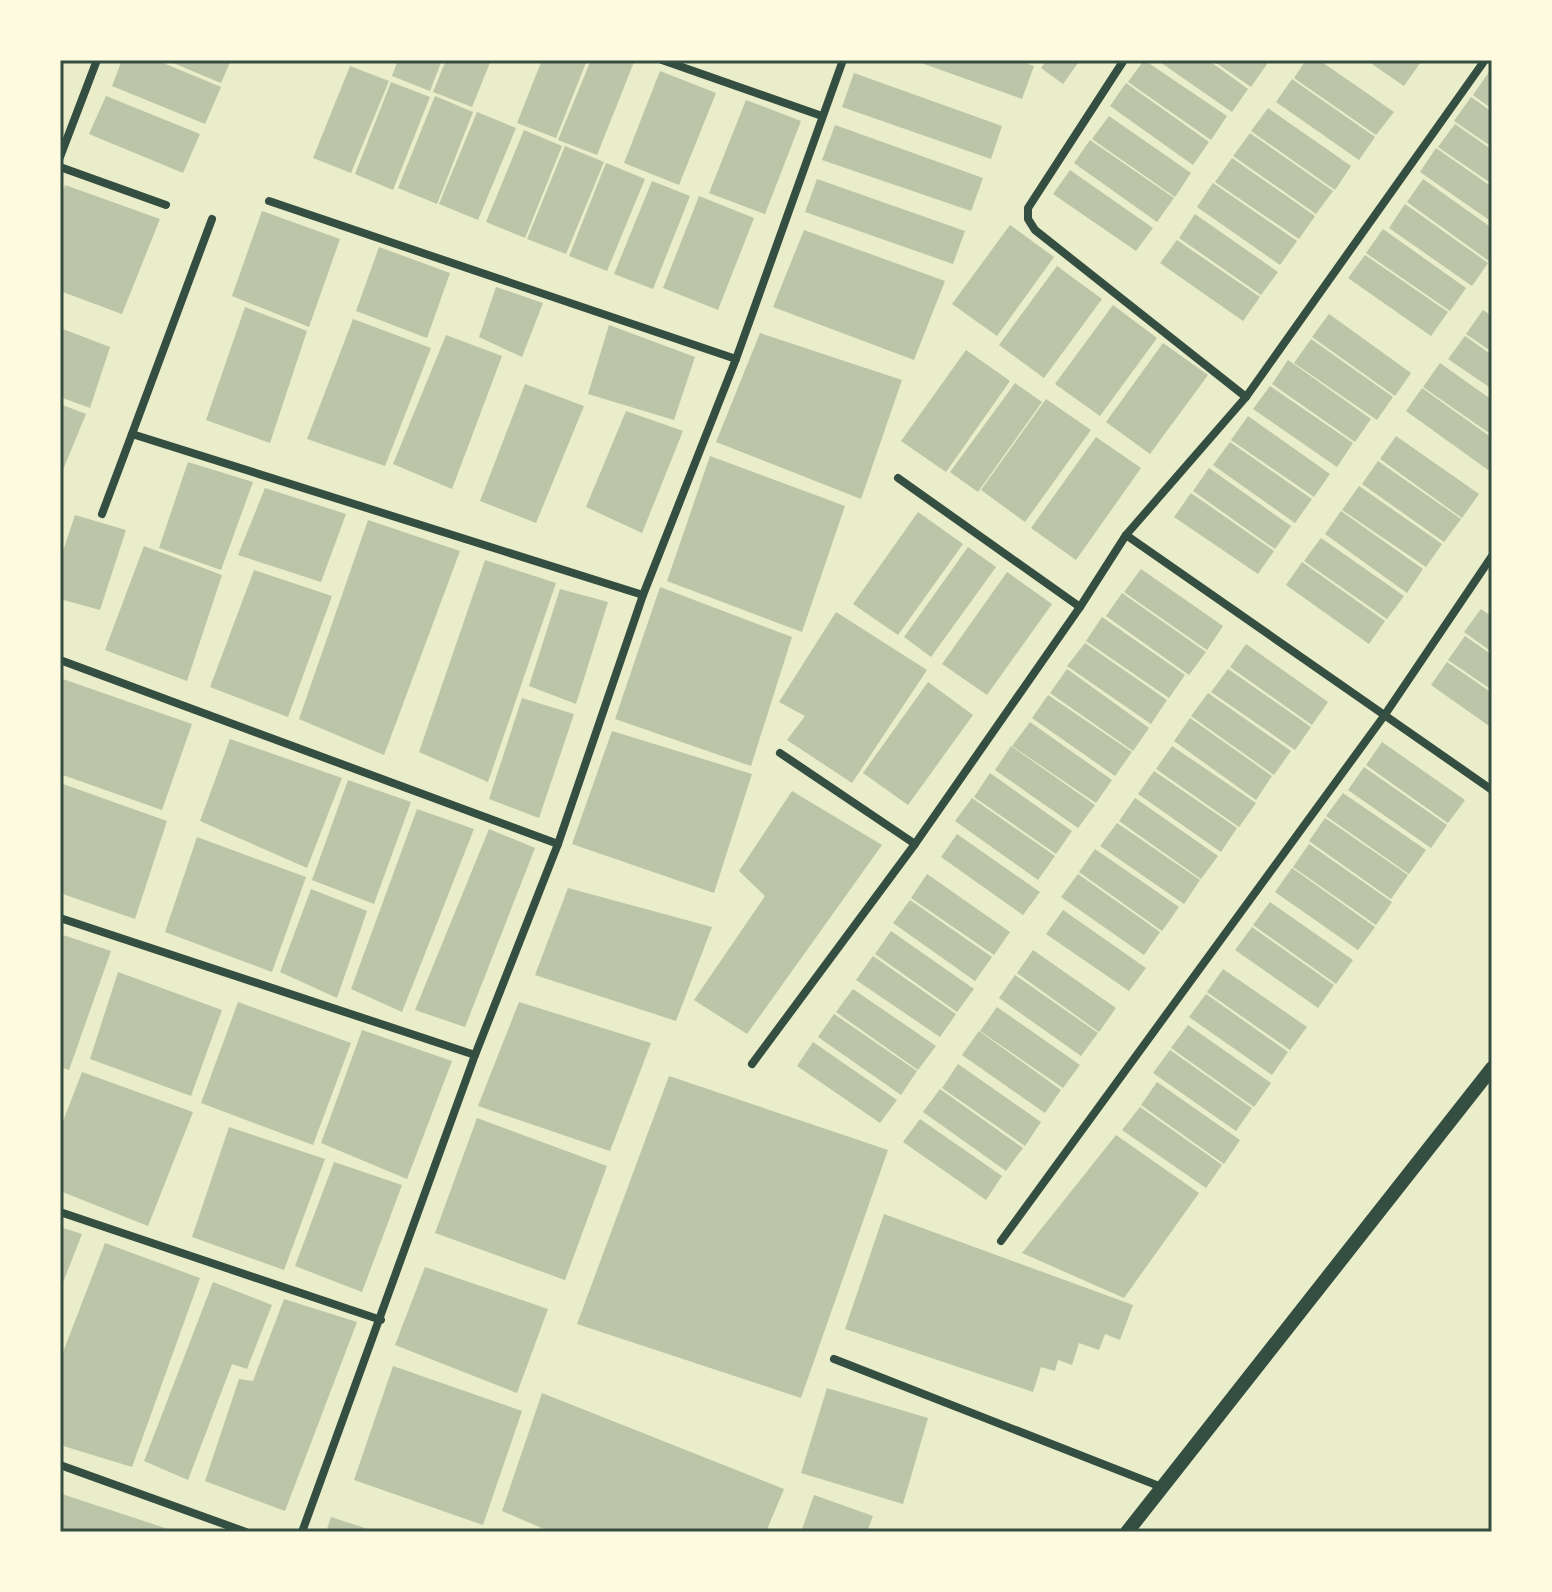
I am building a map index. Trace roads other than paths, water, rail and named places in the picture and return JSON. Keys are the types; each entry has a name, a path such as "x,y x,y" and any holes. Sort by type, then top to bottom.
{"street":[{"path":"60,157 97,60"},
{"path":"662,60 822,116"},
{"path":"302,1532 475,1055 558,844 643,595 736,359 843,60"},
{"path":"1124,60 1028,208 1028,219 1035,230 1246,397"},
{"path":"752,1064 915,844 1080,607 1126,535 1246,397 1485,60"},
{"path":"60,167 166,205"},
{"path":"269,201 736,359"},
{"path":"102,514 212,219"},
{"path":"132,434 643,595"},
{"path":"898,478 1080,607"},
{"path":"1126,535 1492,790"},
{"path":"1001,1241 1384,716 1492,556"},
{"path":"60,660 558,844"},
{"path":"780,753 915,844"},
{"path":"60,918 475,1055"},
{"path":"1127,1532 1492,1068"},
{"path":"60,1212 381,1320"},
{"path":"834,1359 1164,1488"},
{"path":"60,1465 246,1532"}]}
